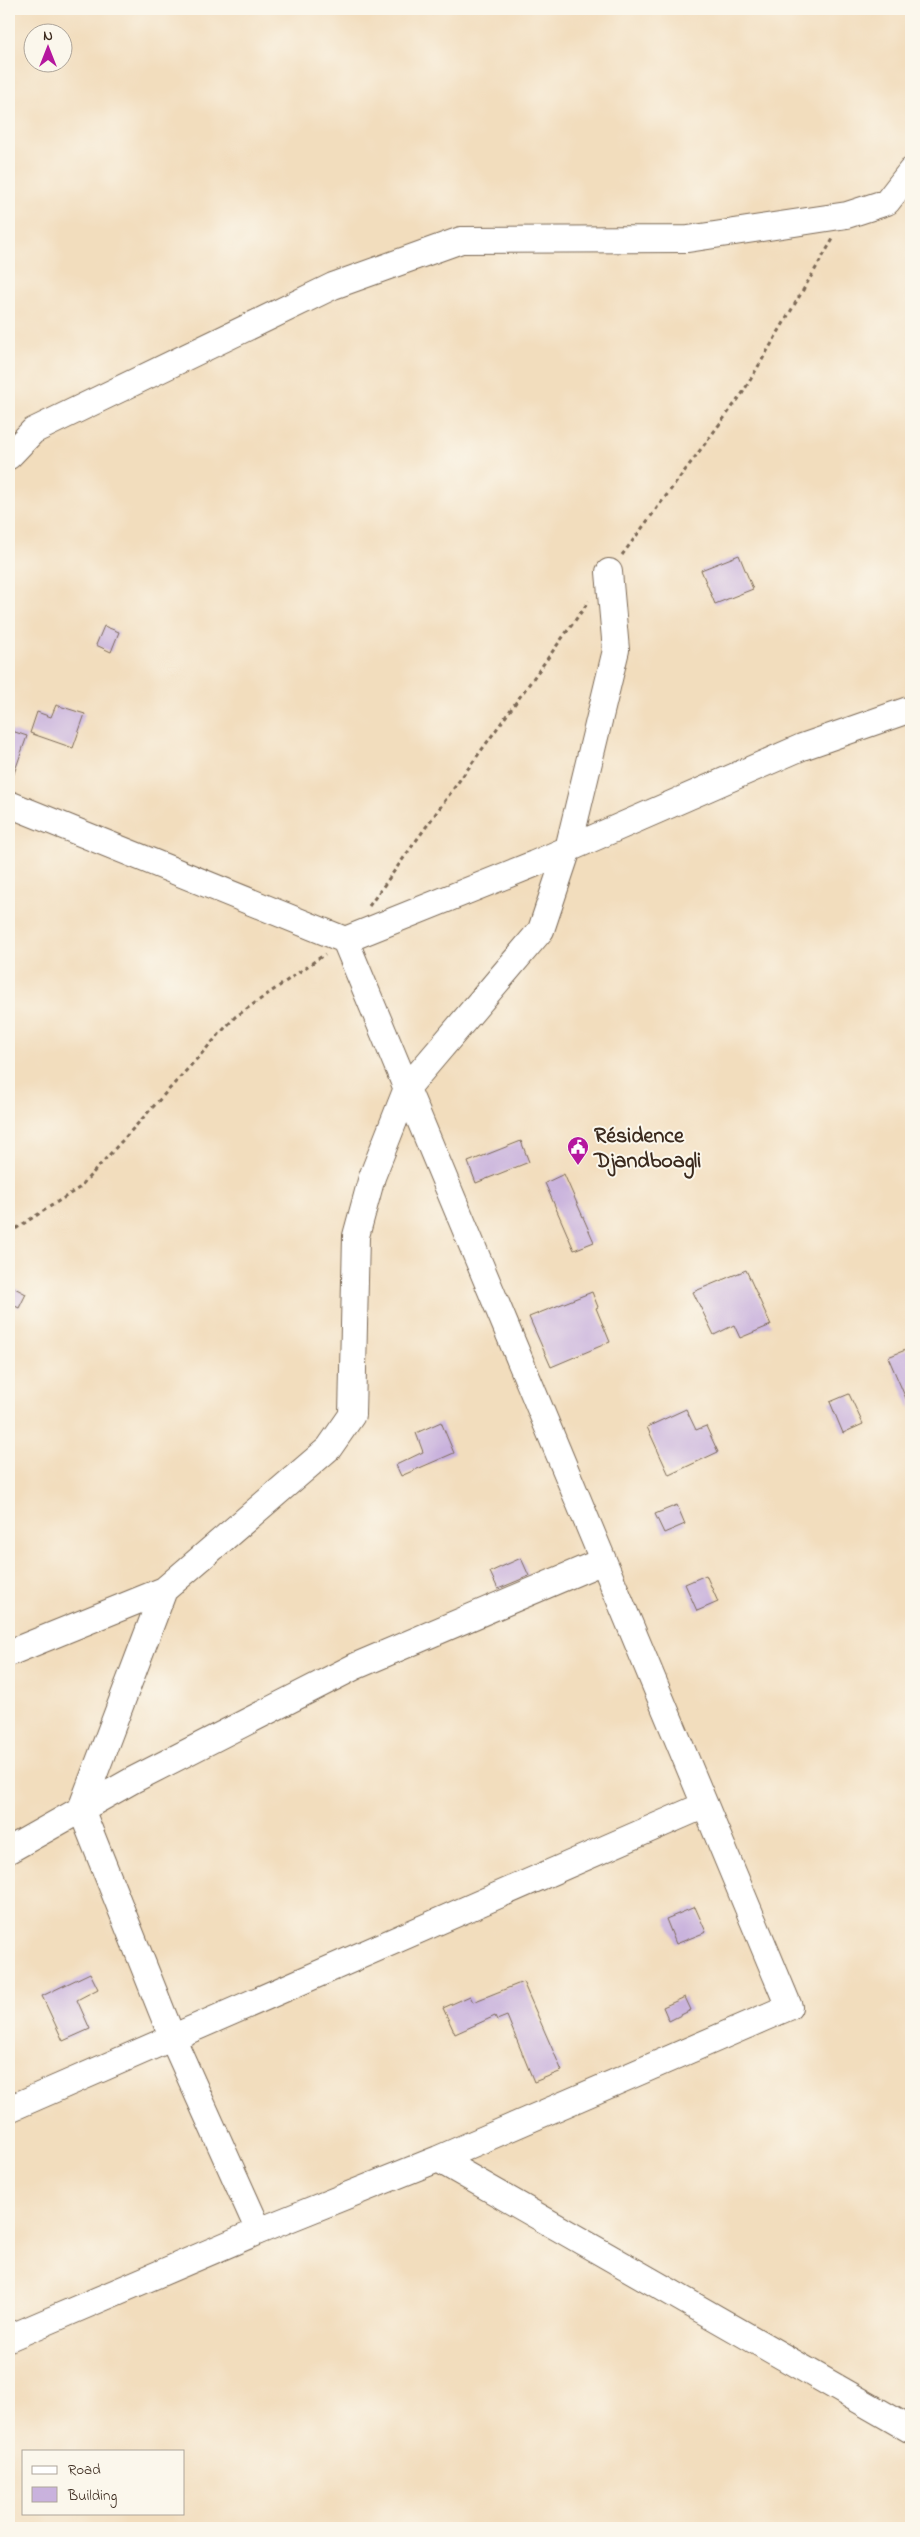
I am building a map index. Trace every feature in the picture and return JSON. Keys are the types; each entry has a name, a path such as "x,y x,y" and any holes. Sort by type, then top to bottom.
{"street":[{"path":"9,456 33,431 333,286 461,240 688,239 847,215 887,202 911,171"},
{"path":"9,1653 164,1590 329,1448 352,1415 356,1236 372,1177 406,1088 541,930 568,849 616,650 609,572"},
{"path":"9,804 345,940 568,849 802,747 911,709"},
{"path":"9,2338 259,2231 438,2158 789,2007 345,940"},
{"path":"9,1850 132,1780 356,1666 604,1562"},
{"path":"164,1590 81,1810 172,2037 259,2231"},
{"path":"9,2109 704,1805"},
{"path":"438,2158 911,2430"}],"path":[{"path":"368,908 609,572 742,394 847,215"},
{"path":"9,1233 80,1188 235,1017 345,940"}],"building":[{"path":"739,555 753,589 715,604 701,570"},
{"path":"104,626 119,632 111,652 96,645"},
{"path":"56,705 85,714 73,748 30,733 37,712 51,717"},
{"path":"9,730 27,736 11,782 9,782"},
{"path":"521,1141 529,1162 476,1183 468,1162"},
{"path":"564,1174 594,1242 574,1250 545,1183"},
{"path":"746,1270 771,1325 740,1338 734,1325 714,1335 693,1292"},
{"path":"9,1285 26,1294 19,1308 9,1303"},
{"path":"592,1292 598,1307 596,1308 610,1342 551,1367 529,1317"},
{"path":"908,1349 911,1357 911,1410 888,1357"},
{"path":"849,1394 863,1424 843,1433 830,1402"},
{"path":"686,1409 696,1430 706,1426 718,1452 669,1475 647,1427"},
{"path":"441,1422 454,1453 401,1476 396,1465 423,1452 416,1433"},
{"path":"677,1505 685,1524 664,1533 655,1514"},
{"path":"521,1558 529,1576 498,1589 490,1572"},
{"path":"706,1575 718,1602 697,1611 685,1584"},
{"path":"695,1907 706,1932 676,1944 666,1919"},
{"path":"90,1973 98,1989 77,2000 90,2029 63,2041 42,1996"},
{"path":"523,1982 562,2071 534,2082 507,2016 497,2020 495,2016 455,2034 443,2008 470,1996 473,2002"},
{"path":"685,1997 691,2010 669,2021 663,2007"}],"place":[{"name":"Résidence Djandboagli","path":"578,1166"}]}
